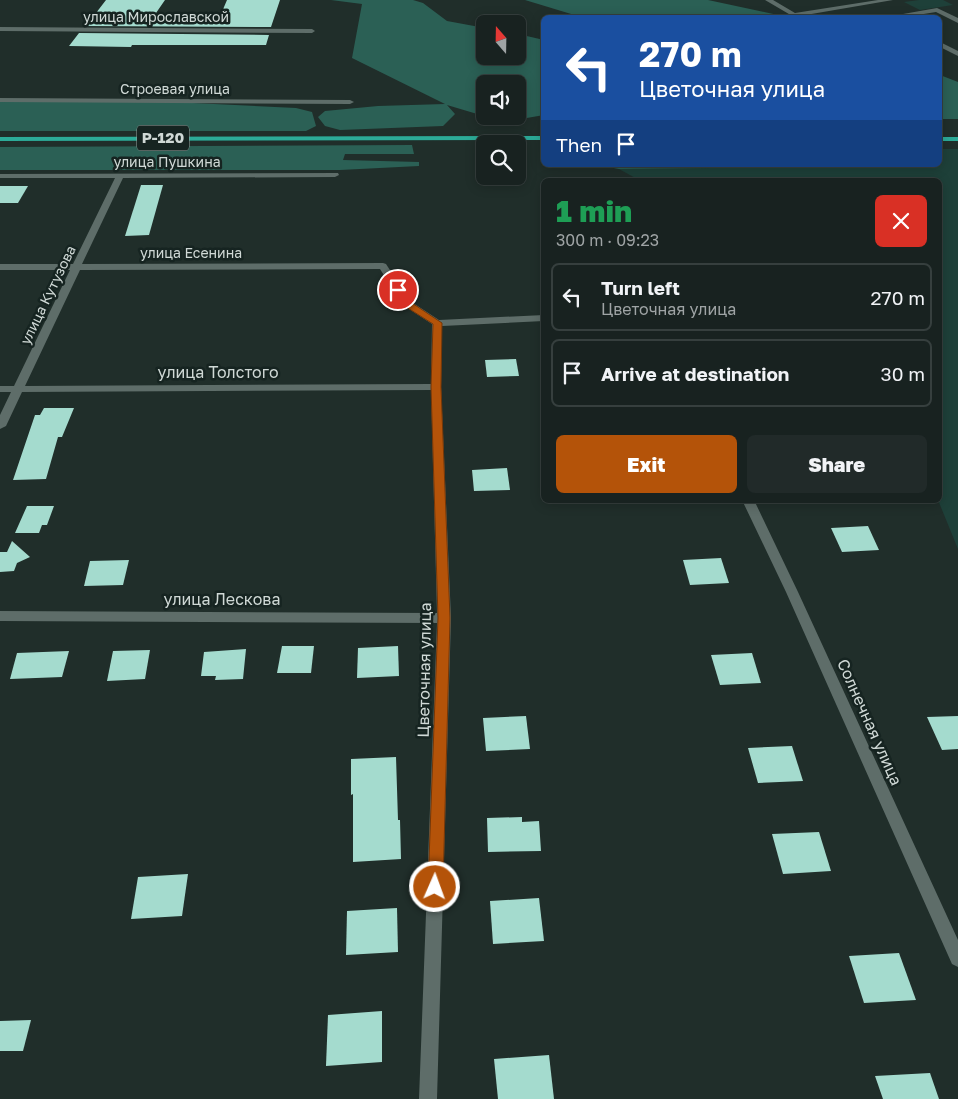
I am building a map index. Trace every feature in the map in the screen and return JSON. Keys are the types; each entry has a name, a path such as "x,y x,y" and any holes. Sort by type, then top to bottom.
{"main road":[{"name":"Р-120","path":"0,139 541,138"},
{"path":"942,139 958,139"}],"street":[{"path":"768,0 794,15 890,0"},
{"path":"858,0 874,9"},
{"path":"903,15 937,10 958,21"},
{"path":"882,13 886,15"},
{"name":"улица Мирославской","path":"0,29 312,31"},
{"path":"942,45 958,54"},
{"name":"Строевая улица","path":"0,100 350,102"},
{"name":"улица Пушкина","path":"0,176 335,175"},
{"name":"улица Кутузова","path":"0,426 120,176"},
{"name":"улица Есенина","path":"0,267 383,266 406,303 437,323"},
{"path":"437,323 541,318"},
{"name":"Цветочная улица","path":"428,1099 444,618 436,387 437,323"},
{"name":"улица Толстого","path":"0,389 436,387"},
{"name":"Солнечная улица","path":"749,503 792,592 958,959"},
{"name":"улица Лескова","path":"0,616 444,618"}],"green space":[{"path":"331,0 413,0 423,3 447,21 476,26 476,65 526,65 526,36 541,39 541,116 526,118 526,75 476,75 476,114 447,105 455,114 443,126 340,130 325,126 318,117 325,111 378,106 445,104 352,58 362,4"},
{"path":"525,0 708,0 778,15 574,15"},
{"path":"943,0 953,5 920,10 904,2"},
{"path":"942,76 958,82 958,119 942,119"},
{"path":"0,101 172,102 296,108 312,112 316,126 306,131 0,131"},
{"path":"412,145 414,154 345,154 343,160 419,162 419,166 340,170 0,170 0,147"},
{"path":"942,149 958,149 958,549 939,503 942,503 942,178 635,178 619,169 942,167"},
{"path":"608,167 724,167 709,168 619,169"}],"building":[{"path":"106,0 165,0 156,13 221,14 227,0 280,0 271,27 86,26"},
{"path":"79,33 269,35 266,45 69,46"},
{"path":"141,185 163,185 149,235 125,236"},
{"path":"0,186 28,186 18,203 0,203"},
{"path":"516,359 519,376 487,377 485,360"},
{"path":"44,408 74,408 62,437 58,437 46,479 13,480 35,415 40,415"},
{"path":"507,468 510,490 474,491 472,470"},
{"path":"27,506 54,506 47,525 42,525 39,533 15,533"},
{"path":"868,526 879,550 842,552 831,528"},
{"path":"12,541 30,557 17,563 14,571 0,572 0,552 7,552"},
{"path":"721,558 729,583 690,585 683,560"},
{"path":"129,560 123,585 84,586 90,561"},
{"path":"282,646 314,646 311,673 277,673"},
{"path":"398,646 399,676 357,678 358,648"},
{"path":"246,649 243,679 215,680 216,676 201,676 204,652"},
{"path":"150,650 145,679 107,681 113,651"},
{"path":"69,651 62,677 10,679 17,653"},
{"path":"752,653 761,683 720,685 711,655"},
{"path":"526,716 530,749 486,751 483,718"},
{"path":"958,716 958,749 942,750 927,717"},
{"path":"792,746 803,781 758,783 748,748"},
{"path":"396,757 401,859 353,862 351,759"},
{"path":"522,817 522,822 539,821 541,851 488,852 487,818"},
{"path":"819,832 831,871 783,874 772,834"},
{"path":"188,874 182,916 131,919 138,877"},
{"path":"539,898 544,941 493,944 490,901"},
{"path":"397,908 398,952 346,955 347,911"},
{"path":"899,953 916,1000 864,1003 849,956"},
{"path":"382,1011 382,1062 326,1066 328,1015"},
{"path":"31,1020 23,1051 0,1051 0,1021"},
{"path":"549,1055 554,1099 498,1099 494,1059"},
{"path":"930,1073 939,1099 883,1099 875,1076"}],"route":[{"path":"398,290 406,303 437,323 436,387 444,618 435,887"}]}
